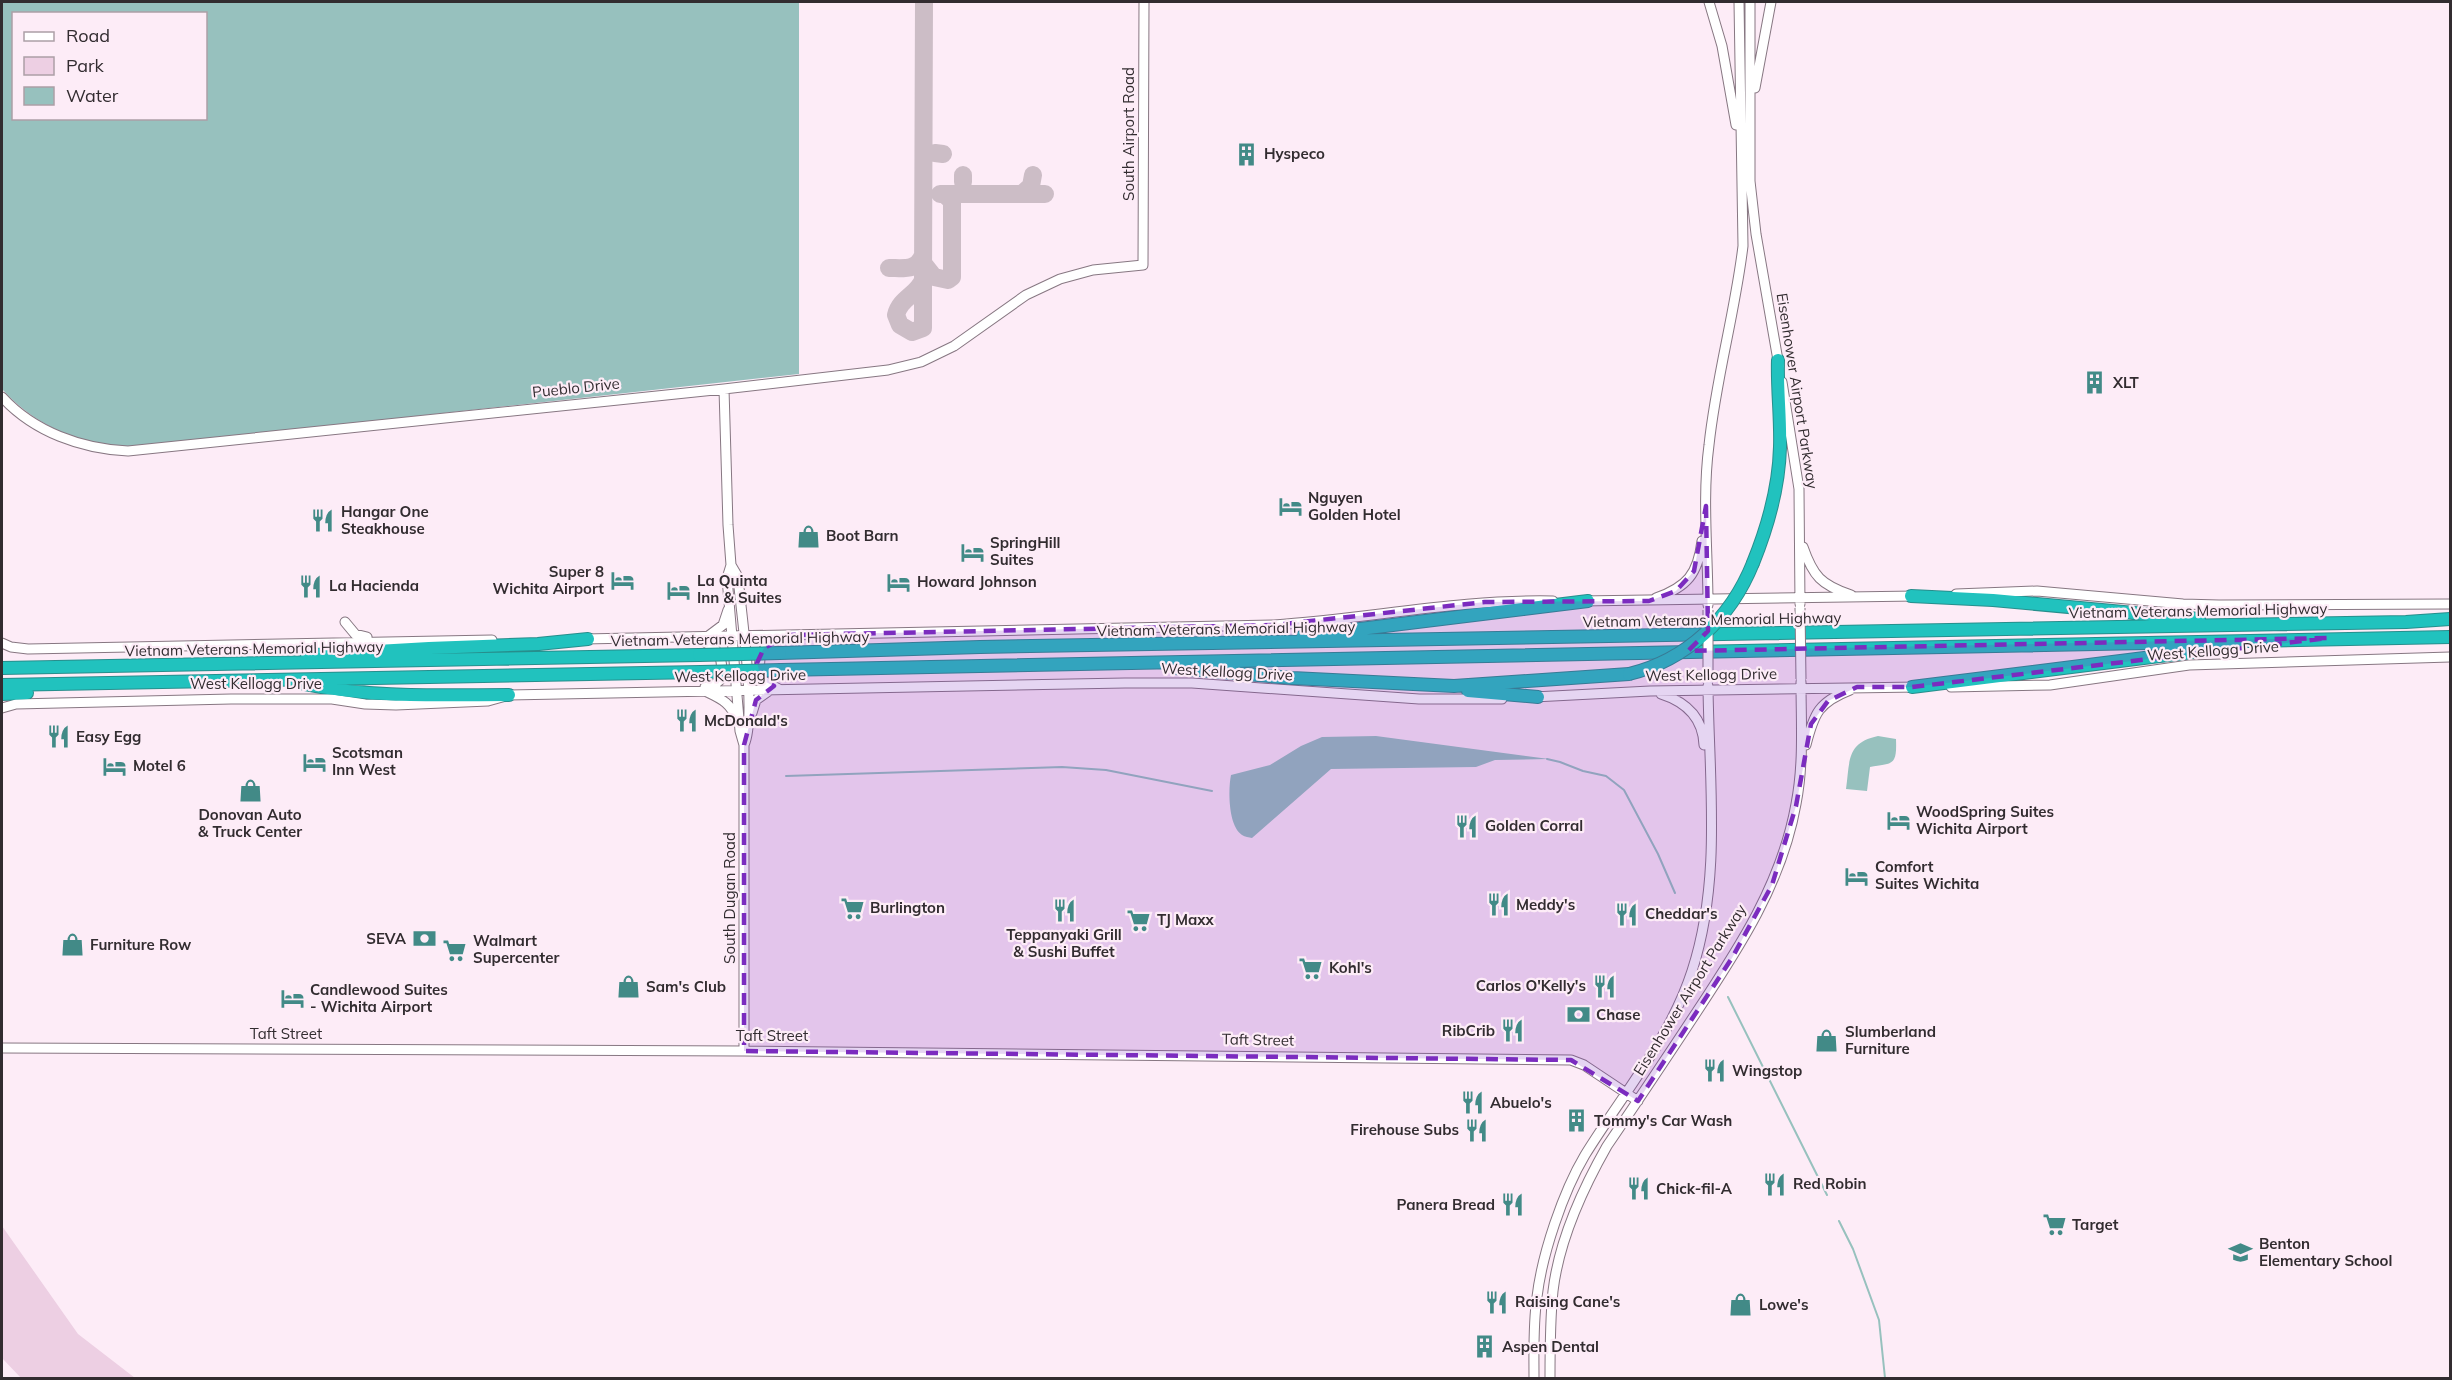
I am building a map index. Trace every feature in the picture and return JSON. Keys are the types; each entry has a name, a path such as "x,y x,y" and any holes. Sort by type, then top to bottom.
{"highway":[{"path":"1404,684 1454,686 1629,674 1666,660 1702,637 1725,612 1746,578 1765,534 1776,493 1780,449 1778,360"},
{"path":"1911,596 1993,600 2254,624"},
{"path":"1256,644 1588,601"},
{"name":"Vietnam Veterans Memorial Highway","path":"2,668 2451,619"},
{"name":"Vietnam Veterans Memorial Highway","path":"2,685 2451,637"},
{"path":"1912,687 2205,650 2328,638"},
{"path":"292,663 307,656 538,644 588,639"},
{"path":"1100,662 1404,684 1538,697"},
{"path":"282,680 328,689 414,695 509,695"},
{"path":"2,694 66,692 92,684"}],"main road":[{"name":"South Airport Road","path":"1143,266 1144,2"},
{"path":"1709,2 1722,46 1740,148"},
{"name":"Eisenhower Airport Parkway","path":"1534,1378 1537,1295 1552,1232 1575,1173 1646,1064 1679,1005 1701,941 1710,884 1707,456 1720,373 1739,283 1743,246 1738,2"},
{"name":"Eisenhower Airport Parkway","path":"1550,1378 1551,1310 1558,1264 1566,1237 1593,1171 1732,958 1767,894 1786,846 1796,806 1802,765 1800,530 1796,464 1756,234 1750,181 1750,2"},
{"path":"1751,111 1771,2"},
{"name":"Pueblo Drive","path":"2,397 42,428 76,442 105,450 128,451 724,389 888,370 921,362 954,346 1026,295 1060,279 1093,270 1143,266"},
{"name":"South Dugan Road","path":"724,389 727,430 727,516 731,565 727,578 732,637 749,724 748,737 744,745"},
{"path":"1649,601 1676,591 1694,572 1701,549 1706,506"},
{"path":"1800,530 1802,545 1817,577 1834,589 1856,597"},
{"name":"South Dugan Road","path":"731,565 738,577 743,637 740,731 744,745 744,1051"},
{"path":"2,643 19,649 330,645 340,642 690,638 1274,625 1324,622 1485,602 1649,601 1708,605 1800,603 1856,597 2037,591 2182,604 2451,604"},
{"path":"707,637 723,624 729,599"},
{"path":"740,608 749,626 768,636"},
{"path":"345,622 352,632 360,636 394,641"},
{"path":"781,690 762,680 757,663 764,648 789,635"},
{"path":"682,692 713,686 720,680 723,670 722,660 714,647 707,642 690,638"},
{"name":"West Kellogg Drive","path":"2,708 16,704 177,699 332,699 353,703 396,705 488,701 509,695 1192,683 1419,699 1538,697 1650,692 1708,685 1801,683 1857,687 2022,687 2189,665 2451,657"},
{"path":"1802,765 1815,715 1821,706 1835,696 1857,687"},
{"path":"749,724 756,700 770,690"},
{"path":"705,691 726,701 734,711 740,731"},
{"path":"1650,692 1675,699 1694,714 1704,737 1705,765 1710,782"},
{"name":"Taft Street","path":"2,1048 744,1051 1542,1059 1577,1062 1638,1101"}],"highlighted area":[{"path":"1706,506 1708,631 1688,651 2328,638 1912,687 1857,687 1828,701 1811,724 1796,806 1772,885 1732,958 1638,1101 1571,1060 744,1051 744,745 756,700 774,686 762,680 757,663 764,648 789,635 1274,625 1485,602 1649,601 1676,591 1694,571"}],"green space":[{"path":"2,1226 78,1334 135,1378 21,1378 2,1358"}],"water":[{"path":"2,2 799,2 799,374 128,448 92,442 59,431 43,423 2,389"},
{"path":"1376,736 1549,759 1495,760 1476,767 1331,769 1252,838 1243,836 1237,830 1230,807 1231,775 1270,765 1301,746 1322,737"},
{"path":"1878,736 1896,739 1894,759 1889,764 1870,767 1867,791 1846,789 1849,762 1855,748 1860,743"}],"waterway":[{"path":"1547,759 1606,776 1624,790 1658,854 1675,893"},
{"path":"786,776 1062,767 1106,770 1212,791"},
{"path":"1728,997 1827,1195"},
{"path":"1839,1221 1853,1249 1879,1320 1885,1378"}],"taxiway":[{"path":"923,280 923,328 912,332 900,325 896,315 901,304 923,280 924,2"},
{"path":"935,153 943,154"},
{"path":"963,175 963,182"},
{"path":"1033,175 1031,186 1022,194 1045,194"},
{"path":"940,194 1022,194"},
{"path":"923,263 934,277 948,280 952,277 952,201 944,194"},
{"path":"889,268 914,266 923,255"}],"place":[{"name":"Hyspeco","path":"1246,154"},
{"name":"XLT","path":"2095,383"},
{"name":"Nguyen Golden Hotel","path":"1290,507"},
{"name":"Hangar One Steakhouse","path":"323,521"},
{"name":"Boot Barn","path":"808,536"},
{"name":"SpringHill Suites","path":"972,552"},
{"name":"Super 8 Wichita Airport","path":"622,581"},
{"name":"Howard Johnson","path":"899,582"},
{"name":"La Hacienda","path":"311,586"},
{"name":"La Quinta Inn & Suites","path":"679,590"},
{"name":"McDonald's","path":"686,721"},
{"name":"Easy Egg","path":"58,737"},
{"name":"Scotsman Inn West","path":"314,762"},
{"name":"Motel 6","path":"115,766"},
{"name":"Donovan Auto & Truck Center","path":"250,791"},
{"name":"WoodSpring Suites Wichita Airport","path":"1898,821"},
{"name":"Golden Corral","path":"1467,826"},
{"name":"Comfort Suites Wichita","path":"1857,876"},
{"name":"Meddy's","path":"1498,905"},
{"name":"Burlington","path":"852,908"},
{"name":"Teppanyaki Grill & Sushi Buffet","path":"1064,911"},
{"name":"Cheddar's","path":"1627,914"},
{"name":"TJ Maxx","path":"1139,920"},
{"name":"SEVA","path":"424,939"},
{"name":"Furniture Row","path":"72,945"},
{"name":"Walmart Supercenter","path":"455,950"},
{"name":"Kohl's","path":"1311,968"},
{"name":"Carlos O'Kelly's","path":"1604,986"},
{"name":"Sam's Club","path":"628,987"},
{"name":"Candlewood Suites - Wichita Airport","path":"292,999"},
{"name":"Chase","path":"1578,1015"},
{"name":"RibCrib","path":"1513,1031"},
{"name":"Slumberland Furniture","path":"1827,1041"},
{"name":"Wingstop","path":"1714,1071"},
{"name":"Abuelo's","path":"1472,1103"},
{"name":"Tommy's Car Wash","path":"1576,1121"},
{"name":"Firehouse Subs","path":"1477,1130"},
{"name":"Red Robin","path":"1775,1184"},
{"name":"Chick-fil-A","path":"1638,1189"},
{"name":"Panera Bread","path":"1513,1205"},
{"name":"Target","path":"2054,1225"},
{"name":"Benton Elementary School","path":"2241,1253"},
{"name":"Raising Cane's","path":"1497,1302"},
{"name":"Lowe's","path":"1741,1305"},
{"name":"Aspen Dental","path":"1484,1347"}]}
